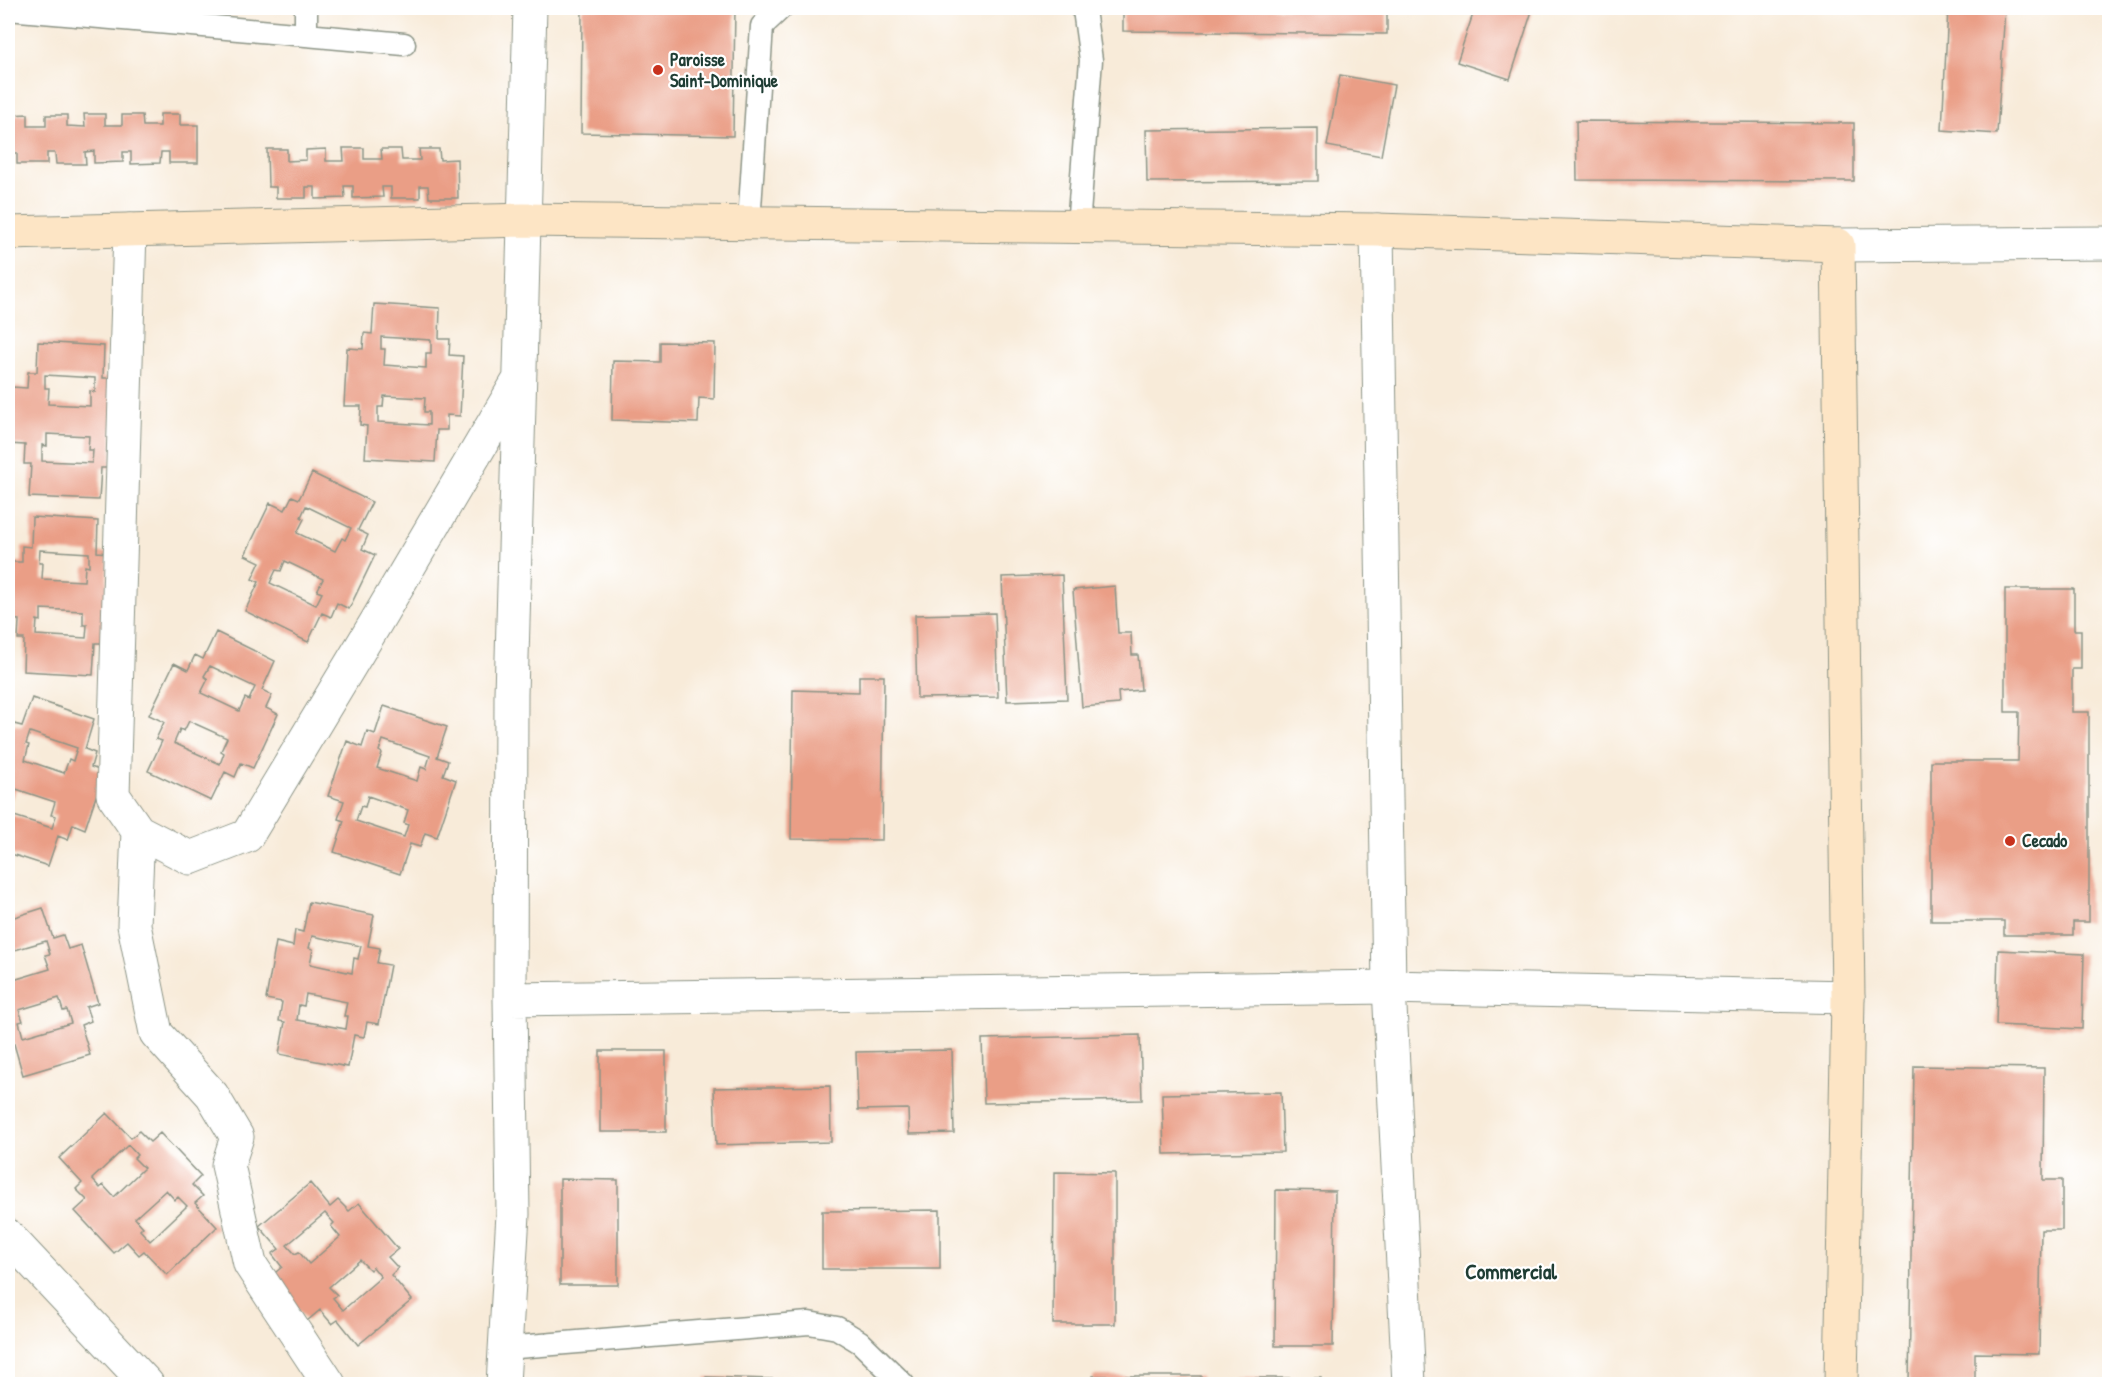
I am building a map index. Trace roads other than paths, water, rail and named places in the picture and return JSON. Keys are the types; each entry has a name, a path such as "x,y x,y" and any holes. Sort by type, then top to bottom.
{"street":[{"path":"503,1384 513,1214 510,999 511,694 530,8"},
{"path":"8,232 523,220 1377,230 1838,244 2109,243"},
{"path":"130,230 113,795 138,831 190,858 247,836 520,378"},
{"path":"1377,230 1389,987 1409,1384"},
{"path":"1838,244 1848,996 1841,1384"},
{"path":"138,831 134,925 156,1033 212,1095 237,1137 228,1166 250,1264 329,1384"},
{"path":"510,999 1389,987 1848,996"},
{"path":"8,1236 147,1384"}],"lane":[{"path":"306,8 306,35"},
{"path":"749,223 762,26 781,8"},
{"path":"1078,227 1091,60 1084,9 1081,8"},
{"path":"8,9 404,44"},
{"path":"505,1348 809,1323 837,1328 860,1342 903,1384"}],"place":[{"name":"Paroisse Saint-Dominique","path":"658,70"},
{"name":"Cecado","path":"2010,841"}],"district":[{"name":"Commercial","path":"1511,1272"}]}
